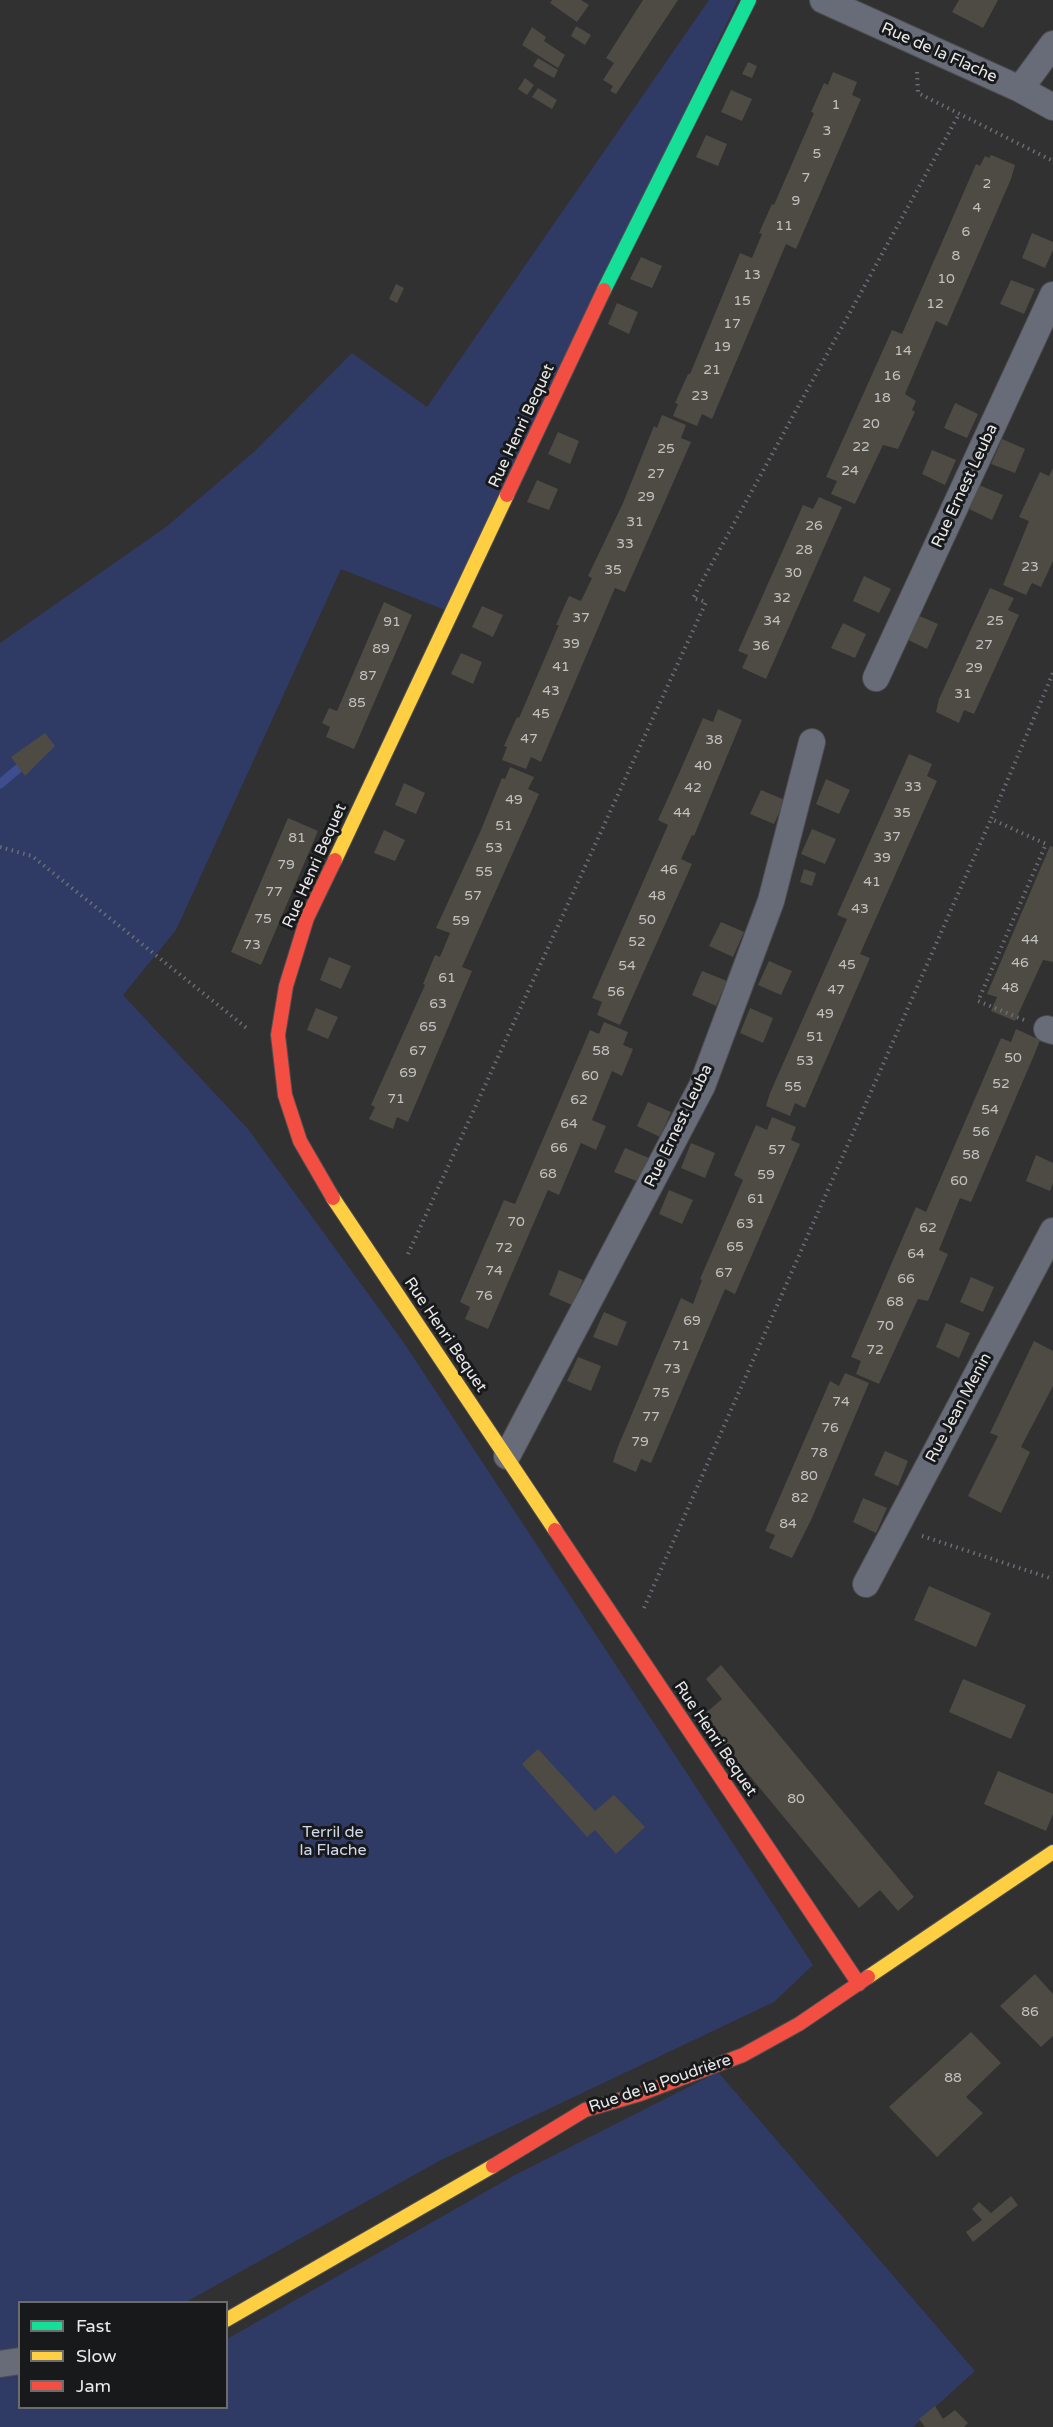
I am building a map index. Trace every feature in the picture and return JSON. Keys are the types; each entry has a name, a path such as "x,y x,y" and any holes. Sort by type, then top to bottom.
{"street":[{"name":"Rue Henri Bequet","path":"749,0 619,260 307,918 286,986 278,1035 285,1095 300,1141 324,1185 859,1984"},
{"name":"Rue de la Flache","path":"823,0 1020,89 1053,107"},
{"path":"1020,89 1053,44"},
{"name":"Rue Ernest Leuba","path":"876,678 1053,295"},
{"name":"Rue Ernest Leuba","path":"507,1456 702,1086 771,901 812,742"},
{"name":"Rue Jean Menin","path":"866,1584 1053,1231"},
{"name":"Rue de la Poudrière","path":"228,2319 529,2145 585,2110 640,2094 743,2055 800,2024 1053,1852"},
{"path":"0,2364 18,2361"}],"path":[{"path":"915,42 918,93 1053,161"},
{"path":"393,1288 706,602 693,598 958,114"},
{"path":"629,1641 1053,673"},
{"path":"991,819 1046,844 978,1001 1050,1030"},
{"path":"0,847 32,856 281,1055"},
{"path":"896,1527 1053,1579"}],"green space":[{"name":"Terril de la Flache","path":"709,0 738,0 445,610 341,569 176,930 123,995 248,1129 404,1343 813,1965 774,2002 441,2160 188,2301 18,2301 18,2409 228,2409 228,2338 515,2175 718,2072 975,2371 913,2427 0,2427 0,643 166,527 255,451 352,353 427,407"}],"building":[{"path":"552,0 581,0 589,5 577,22 550,3"},
{"path":"643,0 678,0 616,94 610,91 613,86 603,80 614,63 606,58"},
{"path":"959,0 998,0 983,28 952,12"},
{"path":"576,26 591,35 585,45 571,36"},
{"path":"532,27 546,37 544,41 565,55 558,68 522,45"},
{"path":"538,58 558,70 554,78 533,66"},
{"path":"748,62 757,66 752,78 742,74"},
{"path":"833,72 857,82 852,95 861,99 796,249 786,244 712,419 702,414 697,426 673,416 678,404 675,403 690,374 740,253 752,258 762,234 759,233 772,204 774,205 814,113 811,112 824,83 828,85"},
{"path":"525,78 534,85 527,95 518,89"},
{"path":"538,88 557,100 552,109 532,97"},
{"path":"731,90 752,99 742,121 721,112"},
{"path":"706,135 727,144 718,166 696,157"},
{"path":"991,155 1015,165 1011,179 947,326 936,321 905,394 916,401 912,410 915,412 898,449 883,445 855,504 831,494 837,481 826,477 892,330 902,334 976,164 980,166 985,156 989,158"},
{"path":"1032,233 1053,242 1053,250 1045,268 1022,258"},
{"path":"641,257 662,266 652,288 630,279"},
{"path":"1011,280 1035,289 1024,314 1000,304"},
{"path":"396,284 404,288 397,303 389,299"},
{"path":"617,303 638,312 629,334 608,324"},
{"path":"955,403 978,414 967,438 944,428"},
{"path":"662,415 686,425 681,438 691,442 625,592 615,588 541,762 531,757 526,769 502,760 507,747 504,746 517,717 519,718 569,596 581,601 592,578 588,576 623,503 654,426 657,428"},
{"path":"558,432 579,441 570,464 548,454"},
{"path":"1002,439 1025,449 1015,473 991,464"},
{"path":"932,450 956,460 945,485 922,474"},
{"path":"1053,468 1053,561 1041,587 1032,583 1026,595 1003,585 1029,521 1019,517 1040,472 1049,476"},
{"path":"537,480 558,489 549,510 527,502"},
{"path":"979,485 1003,495 992,520 969,509"},
{"path":"819,497 842,507 766,679 742,668 748,655 738,651 803,505 813,509"},
{"path":"864,576 891,589 879,613 853,601"},
{"path":"990,588 1014,598 1008,610 1019,615 974,714 964,710 959,723 936,712 939,699"},
{"path":"384,602 412,615 354,749 326,737 330,727 322,723 329,708 337,711"},
{"path":"482,606 503,615 493,637 472,627"},
{"path":"915,614 938,624 927,649 904,638"},
{"path":"843,623 866,634 855,658 831,648"},
{"path":"461,653 482,662 473,684 451,674"},
{"path":"718,709 742,720 694,836 692,835 681,859 692,864 620,1025 597,1015 602,1002 592,998 668,825 658,820 703,718 713,722"},
{"path":"45,733 55,746 25,776 11,757"},
{"path":"909,754 932,764 927,776 937,781 860,954 870,958 805,1108 795,1103 790,1116 766,1106 770,1093 847,919 837,915"},
{"path":"510,767 534,777 528,789 539,794 462,967 472,971 408,1122 397,1117 393,1129 369,1119 375,1107 371,1105 425,985 423,984 435,955 440,957 450,933 436,928 502,778 505,779"},
{"path":"826,779 850,790 839,814 816,804"},
{"path":"404,783 425,793 416,814 395,805"},
{"path":"761,790 785,800 774,824 750,814"},
{"path":"288,818 318,831 261,965 231,952"},
{"path":"812,829 836,839 825,864 801,854"},
{"path":"384,830 405,840 395,861 374,853"},
{"path":"1050,846 1053,847 1053,962 1043,960 1015,1021 991,1011 997,997 987,994"},
{"path":"804,869 816,873 812,886 800,882"},
{"path":"721,922 744,932 733,957 709,946"},
{"path":"329,957 351,966 341,989 320,980"},
{"path":"769,961 792,971 781,995 758,985"},
{"path":"702,971 727,981 716,1006 692,995"},
{"path":"316,1008 338,1017 328,1039 307,1030"},
{"path":"750,1008 773,1018 763,1043 740,1033"},
{"path":"604,1022 628,1032 623,1045 633,1049 622,1076 612,1071 592,1120 606,1126 596,1150 581,1143 559,1195 548,1190 488,1329 465,1319 470,1307 460,1302 504,1200 515,1204 590,1030 599,1034"},
{"path":"1016,1029 1040,1040 1035,1053 971,1202 960,1198 939,1250 948,1254 928,1301 918,1299 879,1384 856,1374 861,1361 851,1357 916,1207 926,1212 1001,1038 1011,1042"},
{"path":"648,1102 671,1112 660,1137 637,1126"},
{"path":"772,1117 796,1127 791,1140 800,1144 735,1294 725,1289 651,1463 641,1459 636,1472 613,1462 617,1449 681,1298 693,1304 702,1280 700,1279 743,1180 734,1175 756,1125 767,1130"},
{"path":"691,1143 715,1153 705,1178 681,1168"},
{"path":"625,1148 649,1158 639,1182 614,1172"},
{"path":"1036,1155 1053,1163 1053,1183 1050,1191 1026,1181"},
{"path":"669,1190 693,1200 682,1224 659,1214"},
{"path":"559,1270 583,1280 572,1305 549,1295"},
{"path":"971,1277 994,1287 983,1312 960,1302"},
{"path":"604,1312 627,1322 617,1346 593,1337"},
{"path":"946,1323 970,1333 959,1358 936,1347"},
{"path":"1034,1341 1053,1351 1053,1386 1021,1447 1030,1452 1001,1513 968,1496 998,1436 990,1433"},
{"path":"578,1357 601,1366 591,1391 567,1381"},
{"path":"845,1373 869,1383 812,1518 792,1558 769,1548 775,1535 765,1531 830,1381 839,1386"},
{"path":"885,1451 908,1461 898,1486 874,1475"},
{"path":"863,1498 887,1508 876,1533 853,1522"},
{"path":"929,1586 991,1613 976,1647 914,1620"},
{"path":"721,1665 914,1897 898,1911 880,1890 859,1908 701,1717 722,1699 706,1679"},
{"path":"963,1679 1026,1705 1011,1739 949,1712"},
{"path":"538,1749 595,1811 614,1795 645,1827 616,1854 595,1830 587,1837 522,1764"},
{"path":"998,1771 1053,1794 1053,1814 1046,1831 984,1804"},
{"path":"1035,1974 1053,1994 1053,2036 1041,2047 1000,2006"},
{"path":"971,2032 1001,2063 966,2097 983,2113 937,2157 889,2107"},
{"path":"1011,2196 1018,2205 973,2242 966,2232 982,2220 972,2209 979,2202 991,2213"},
{"path":"935,2406 943,2419 955,2410 968,2423 964,2427 925,2427 919,2419"}],"waterway":[{"path":"0,784 19,768"}],"traffic: fast":[{"path":"604,290 749,0"}],"traffic: slow":[{"path":"335,860 507,495"},
{"path":"333,1198 555,1530"},
{"path":"868,1977 1053,1852"},
{"path":"228,2319 493,2166"}],"traffic: jam":[{"path":"507,495 604,290"},
{"path":"333,1198 300,1141 285,1095 278,1035 286,986 307,918 335,860"},
{"path":"555,1530 859,1984"},
{"path":"493,2166 585,2110 640,2094 743,2055 799,2024 868,1977"}]}
